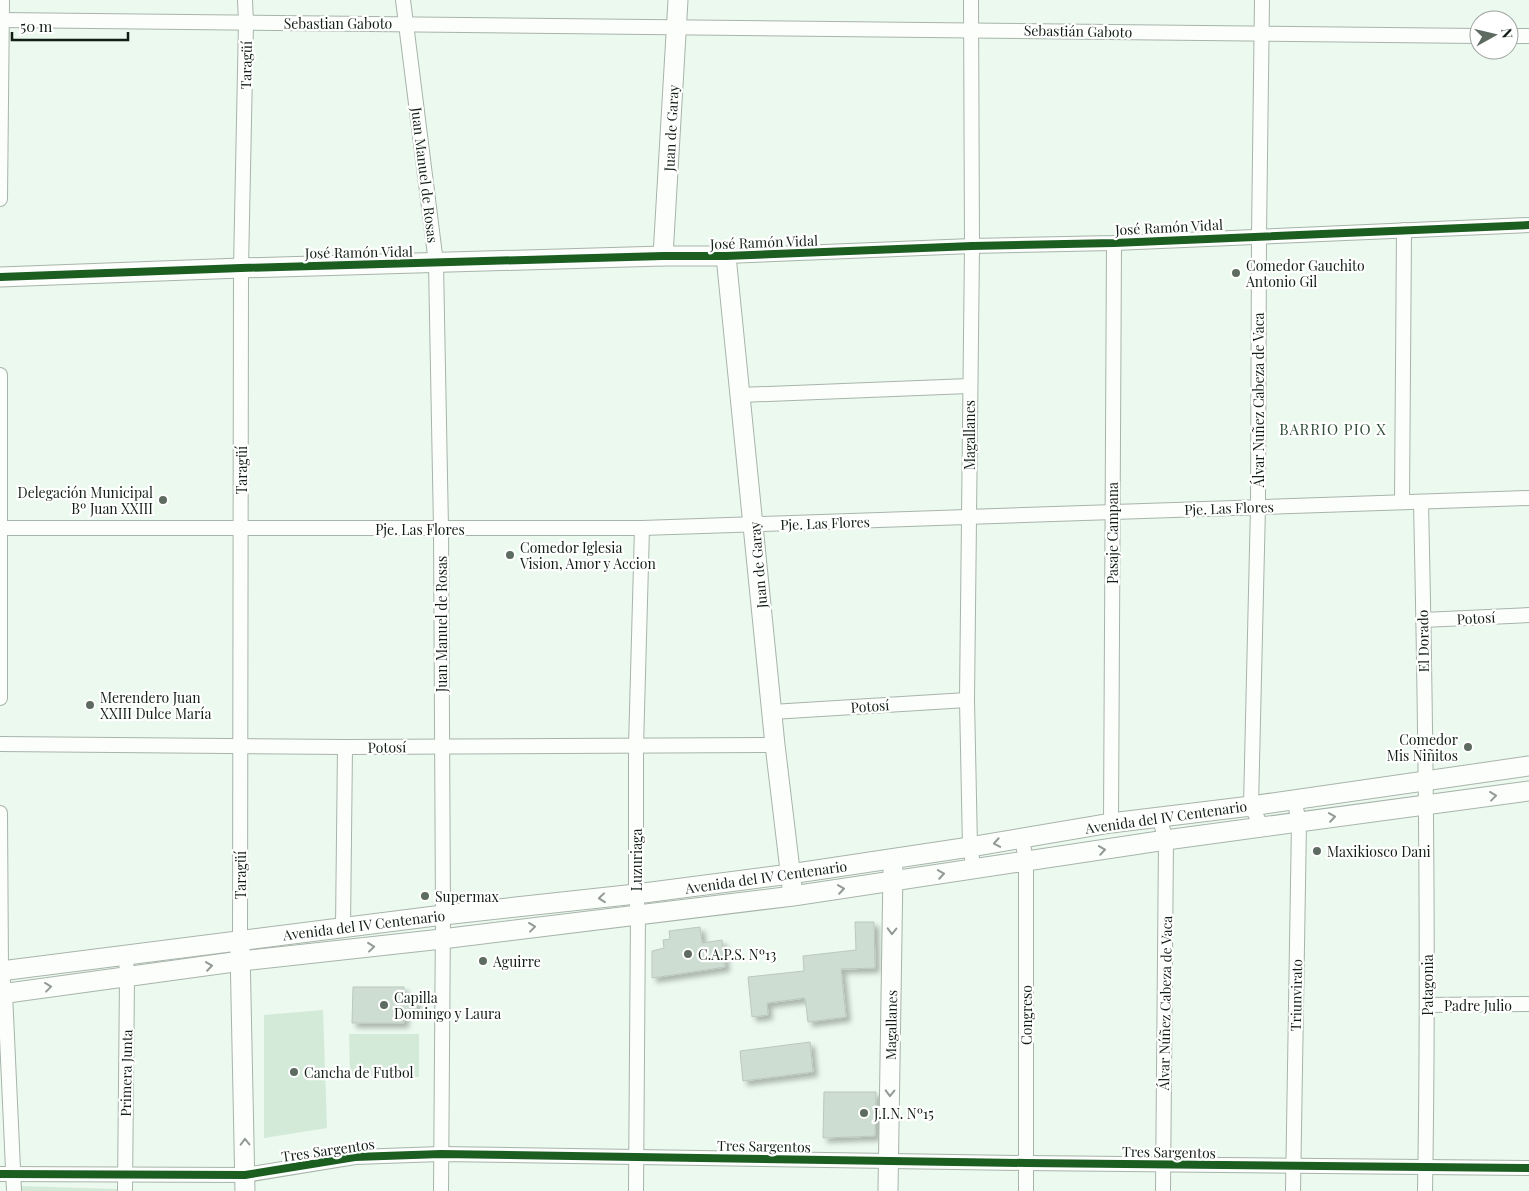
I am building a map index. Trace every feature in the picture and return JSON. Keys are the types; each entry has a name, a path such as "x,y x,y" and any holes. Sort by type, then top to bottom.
{"main road":[{"name":"Juan de Garay","path":"663,256 678,0"},
{"name":"José Ramón Vidal","path":"0,277 241,268 663,256 726,256"},
{"name":"Juan de Garay","path":"726,256 775,746 793,896"},
{"name":"Avenida del IV Centenario","path":"0,971 443,915 636,894 790,874 1022,839 1111,823 1251,806 1529,766"},
{"name":"Avenida del IV Centenario","path":"2,993 241,961 442,939 793,896 1166,840 1529,791"},
{"name":"Magallanes","path":"888,1191 894,859"},
{"path":"240,941 245,1183"}],"street":[{"path":"0,199 2,0"},
{"name":"Taragüí","path":"240,941 241,268 245,0"},
{"name":"Juan Manuel de Rosas","path":"403,0 436,263 441,529 443,915 441,1191"},
{"name":"Magallanes","path":"971,0 972,246 967,700 970,847 974,870"},
{"name":"Álvar Nuñez Cabeza de Vaca","path":"1262,0 1258,506 1251,806 1262,827"},
{"name":"Sebastian Gaboto","path":"1,20 676,28"},
{"name":"Sebastián Gaboto","path":"676,28 1469,36"},
{"name":"José Ramón Vidal","path":"726,256 972,246 1114,243 1529,225"},
{"path":"1402,502 1404,230"},
{"name":"Pasaje Campana","path":"1111,823 1114,243"},
{"path":"0,375 0,698"},
{"path":"740,395 970,386"},
{"name":"Pje. Las Flores","path":"1,528 642,528 1529,498"},
{"name":"El Dorado","path":"1421,502 1426,780"},
{"name":"Luzuriaga","path":"636,1191 638,914 636,894 636,747 642,528"},
{"name":"Potosí","path":"1423,620 1529,615"},
{"name":"Potosí","path":"772,712 967,700"},
{"name":"Potosí","path":"0,744 239,745 345,748 442,746 775,746"},
{"path":"343,928 345,748"},
{"name":"Patagonia","path":"1425,1191 1428,1005 1426,780"},
{"name":"Triunvirato","path":"1293,1191 1299,822 1294,799"},
{"path":"0,813 0,971 7,1174 14,1191"},
{"name":"Álvar Núñez Cabeza de Vaca","path":"1159,816 1166,840 1162,1191"},
{"name":"Congreso","path":"1022,839 1026,861 1026,1191"},
{"name":"Primera Junta","path":"125,1191 126,955"},
{"name":"Padre Julio","path":"1428,1005 1529,1004"},
{"name":"Tres Sargentos","path":"7,1174 125,1174 245,1183 355,1157 441,1154 1529,1168"}],"green space":[{"name":"Cancha de Futbol","path":"323,1010 327,1128 264,1138 264,1015"},
{"path":"349,1034 419,1034 419,1077 350,1077"},
{"path":"19,1186 117,1189 117,1191 19,1191"}],"building":[{"path":"855,922 874,922 875,968 841,969 846,1017 808,1022 805,998 767,1003 768,1015 752,1017 748,977 804,971 803,956 856,950"},
{"name":"C.A.P.S. Nº13","path":"700,927 702,943 722,940 725,967 652,978 652,951 664,948 663,940 670,939 669,931"},
{"name":"Capilla Domingo y Laura","path":"353,987 404,987 404,999 416,999 416,1012 404,1012 404,1023 352,1023"},
{"path":"810,1042 813,1072 743,1081 740,1051"},
{"name":"J.I.N. Nº15","path":"824,1092 876,1092 875,1136 823,1138"}],"cycle path":[{"path":"0,277 241,268 663,256 726,256 972,246 1114,243 1529,225"},
{"path":"0,1174 245,1175 355,1157 441,1154 1529,1168"}],"place":[{"name":"Comedor Gauchito Antonio Gil","path":"1236,273"},
{"name":"Delegación Municipal Bº Juan XXIII","path":"163,500"},
{"name":"Comedor Iglesia Vision, Amor y Accion","path":"510,555"},
{"name":"Merendero Juan XXIII Dulce María","path":"90,705"},
{"name":"Comedor Mis Niñitos","path":"1468,747"},
{"name":"Maxikiosco Dani","path":"1317,851"},
{"name":"Supermax","path":"425,896"},
{"name":"C.A.P.S. Nº13","path":"688,954"},
{"name":"Aguirre","path":"483,961"},
{"name":"Capilla Domingo y Laura","path":"384,1005"},
{"name":"Cancha de Futbol","path":"294,1072"},
{"name":"J.I.N. Nº15","path":"864,1113"}],"district":[{"name":"BARRIO PIO X","path":"1333,429"}]}
